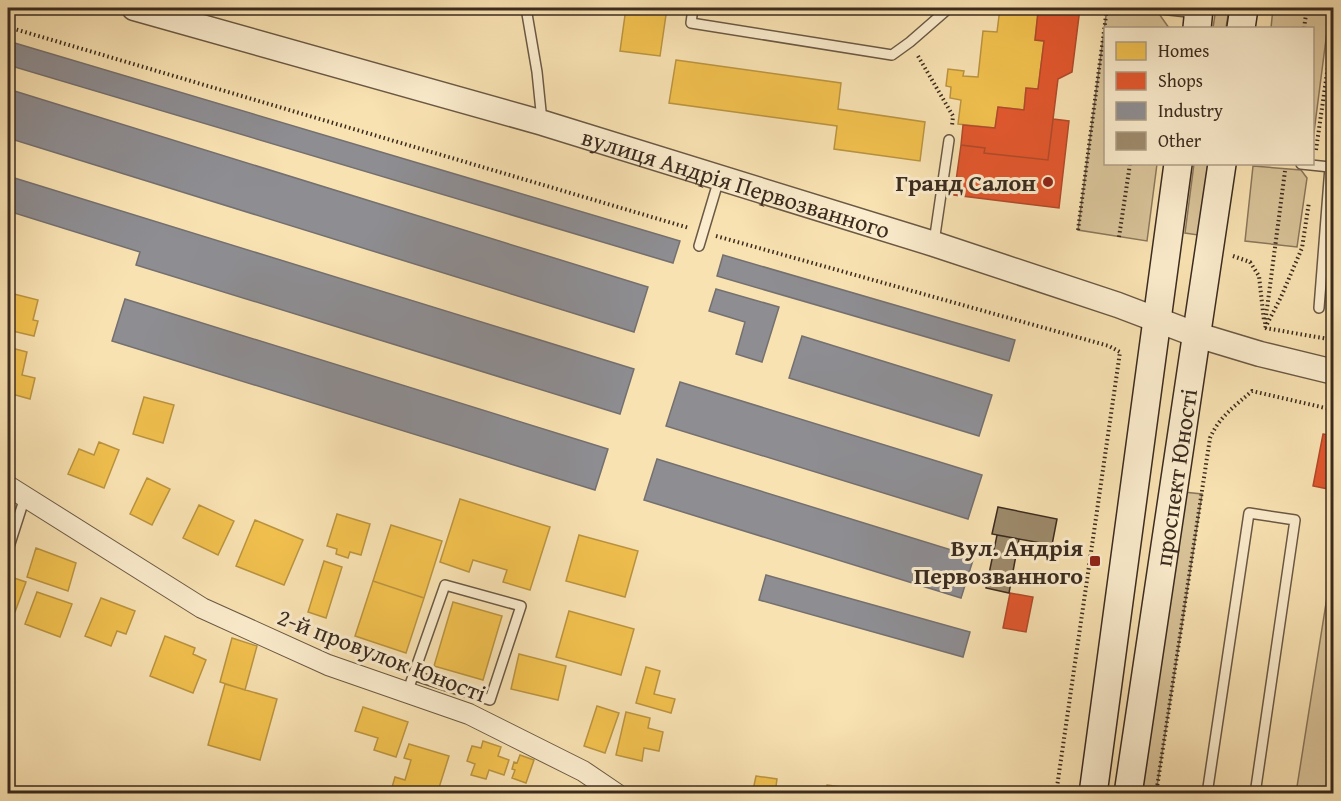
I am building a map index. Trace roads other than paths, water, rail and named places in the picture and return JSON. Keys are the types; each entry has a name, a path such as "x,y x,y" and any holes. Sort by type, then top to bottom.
{"main road":[{"path":"1241,27 1244,8"},
{"name":"проспект Юності","path":"1093,794 1178,165"},
{"name":"проспект Юності","path":"1128,794 1222,165"}],"street":[{"name":"вулиця Андрія Первозванного","path":"134,8 543,123 934,244 1118,305 1197,335 1260,354 1334,372"},
{"name":"2-й провулок Юності","path":"8,486 202,608 328,665 410,684 584,771 617,794"}],"lane":[{"path":"526,8 543,123"},
{"path":"693,8 692,23 892,55 949,8"},
{"path":"1151,8 1198,16"},
{"path":"934,244 950,140"},
{"path":"1311,165 1330,167 1319,308"},
{"path":"699,246 720,177"},
{"path":"8,550 25,497"},
{"path":"1207,794 1249,513 1295,519 1255,794"},
{"path":"446,585 521,606 490,700 410,684 446,585"}],"place":[{"name":"Гранд Салон","path":"1048,182"},
{"name":"Вул. Андрія Первозванного","path":"1095,561"}]}
